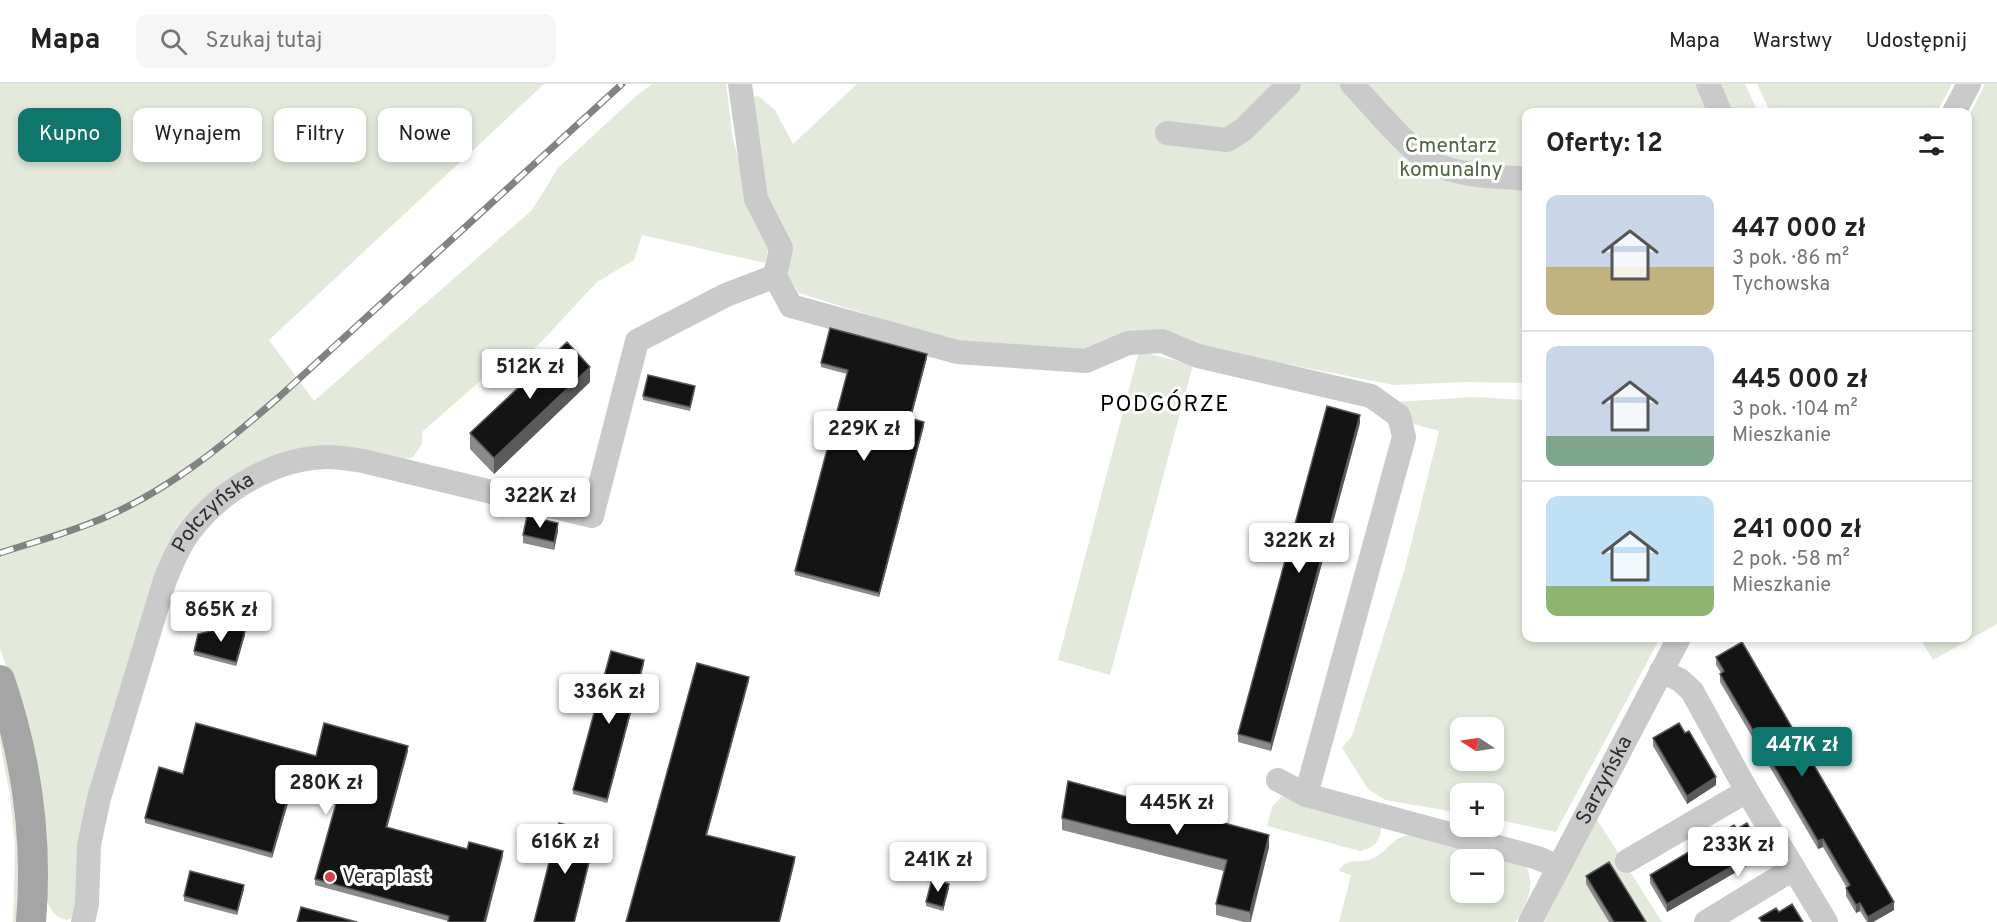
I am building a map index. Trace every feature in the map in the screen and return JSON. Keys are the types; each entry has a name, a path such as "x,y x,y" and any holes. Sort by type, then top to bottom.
{"main road":[{"path":"0,680 20,749 30,810 33,867 31,922"}],"street":[{"path":"740,84 756,199 781,248 775,276 791,306 957,352 1086,361 1128,343 1162,341 1198,356 1371,396 1399,416 1404,437 1306,795"},
{"path":"1167,133 1227,140 1243,130 1289,84"},
{"path":"1352,84 1421,157 1455,171 1522,178"},
{"path":"1708,84 1718,108"},
{"path":"1956,108 1969,84"},
{"name":"Połczyńska","path":"83,922 87,904 88,845 99,798 165,580 189,532 206,512 229,493 257,476 287,464 325,457 363,461 592,516 637,341 726,295 775,276"},
{"name":"Sarzyńska","path":"1530,922 1677,642"},
{"path":"1661,671 1680,680 1692,691 1792,869 1826,922"},
{"path":"1278,780 1306,795 1538,858 1557,867"},
{"path":"1627,861 1747,791"},
{"path":"1706,922 1792,869"}],"green space":[{"path":"0,84 544,84 472,151 472,108 378,108 378,162 460,162 269,340 314,401 532,210 558,168 636,96 652,84 726,84 733,139 753,211 769,244 765,263 642,235 634,260 597,282 511,372 502,362 422,432 422,444 413,457 398,460 271,459 234,475 205,499 180,527 75,916 67,920 55,914 45,896 12,683 0,649"},
{"name":"Cmentarz komunalny","path":"857,84 1745,84 1756,108 1522,108 1522,383 1394,385 1209,349 1150,330 1125,333 1095,351 968,346 799,293 788,276 791,245 764,198 753,98 757,95 775,110 793,144"},
{"path":"1757,84 1952,84 1939,108 1768,108"},
{"path":"1985,84 1997,84 1997,624 1972,638 1972,110"},
{"path":"1139,351 1193,365 1110,675 1058,660"},
{"path":"1474,397 1522,400 1522,642 1658,642 1556,832 1504,821 1504,783 1450,783 1450,811 1385,800 1368,789 1342,748 1352,736 1405,568 1439,431 1410,423 1396,402"},
{"path":"1922,642 1965,642 1933,660"},
{"path":"0,712 15,773 21,922 13,922 15,845 10,796 0,743"},
{"path":"1281,797 1381,826 1380,836 1373,846 1360,851 1267,826 1272,807"},
{"path":"1596,818 1662,922 1544,922"},
{"path":"1419,833 1471,849 1450,849 1450,903 1504,903 1504,859 1526,866 1530,882 1529,895 1516,922 1339,922 1351,875 1339,871 1342,867 1348,863 1373,858 1398,838"}],"building":[{"path":"830,328 927,354 910,418 924,422 879,593 795,571 848,370 821,363"},
{"path":"567,342 590,367 494,458 470,433"},
{"path":"648,375 695,386 690,407 643,396"},
{"path":"1327,406 1360,415 1271,743 1238,734"},
{"path":"527,516 558,523 554,542 523,535"},
{"path":"228,627 245,631 236,662 194,651 198,634"},
{"path":"1742,642 1894,902 1868,917 1860,903 1856,905 1846,888 1850,885 1823,839 1818,841 1720,674 1724,671 1716,657"},
{"path":"611,651 644,660 607,799 573,790"},
{"path":"697,663 749,677 706,835 795,857 779,922 626,922"},
{"path":"196,723 316,756 324,723 408,746 386,827 467,849 469,842 503,851 484,922 448,922 449,916 315,879 339,793 293,780 272,853 145,818 159,767 183,774"},
{"path":"1679,723 1685,733 1689,731 1716,777 1687,796 1653,738"},
{"path":"1068,781 1269,835 1250,912 1216,904 1227,860 1062,818"},
{"path":"559,823 596,833 574,922 534,922"},
{"path":"1747,823 1762,849 1667,904 1650,875 1734,825 1737,829"},
{"path":"1609,862 1646,922 1614,922 1586,876"},
{"path":"190,871 244,885 237,911 184,896"},
{"path":"932,879 949,884 943,907 926,902"},
{"path":"1792,904 1803,922 1762,922 1759,918 1776,908 1779,912"},
{"path":"301,907 357,922 297,922"}],"railway":[{"path":"0,553 76,529 126,508 173,480 217,449 279,397 622,84"}],"place":[{"name":"Veraplast","path":"330,877"}],"district":[{"name":"PODGÓRZE","path":"1165,405"}]}
